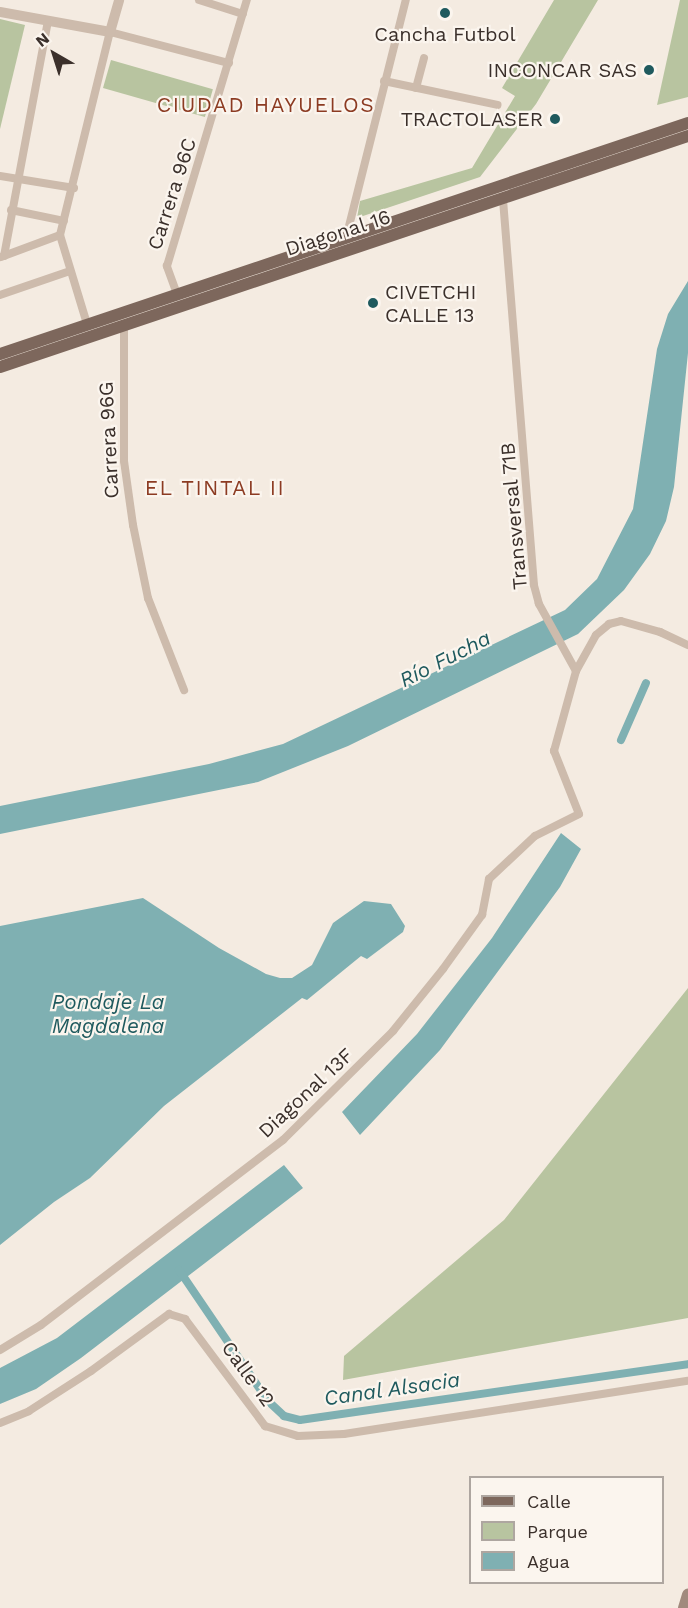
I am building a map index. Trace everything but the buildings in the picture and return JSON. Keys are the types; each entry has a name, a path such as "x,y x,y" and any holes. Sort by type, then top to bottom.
{"main road":[{"name":"Diagonal 16","path":"0,354 688,123"},
{"name":"Diagonal 16","path":"0,367 688,136"},
{"path":"684,1608 688,1595"}],"street":[{"path":"87,324 60,235 74,188 119,0"},
{"path":"199,0 243,14"},
{"name":"Carrera 96C","path":"177,294 167,266 247,0"},
{"path":"346,238 406,0"},
{"path":"0,12 110,32 229,63"},
{"path":"2,256 48,21"},
{"path":"416,88 424,58"},
{"path":"384,81 498,105"},
{"path":"0,176 74,188"},
{"name":"Transversal 71B","path":"503,198 534,585 539,604 576,671"},
{"path":"11,210 64,221"},
{"path":"2,256 60,235"},
{"path":"0,295 70,271"},
{"name":"Carrera 96G","path":"124,324 124,461 133,525 148,598 184,690"},
{"path":"576,671 596,635 609,624 621,621 660,632 688,645"},
{"name":"Diagonal 13F","path":"0,1350 41,1325 284,1140 393,1031 443,969 482,915 489,879 535,836 579,814 554,751 576,671"},
{"name":"Calle 12","path":"0,1423 29,1411 82,1377 170,1314 186,1319 265,1426 298,1436 344,1434 688,1381"}],"green space":[{"path":"554,0 598,0 536,104 480,177 357,218 360,201 472,168 515,96 502,88"},
{"path":"680,0 688,0 688,97 657,105"},
{"path":"0,19 25,25 0,129"},
{"path":"111,60 213,89 205,117 103,88"},
{"path":"688,988 688,1318 343,1380 344,1356 504,1220"}],"water":[{"path":"688,281 688,353 674,487 666,521 650,554 624,590 578,634 348,746 258,782 0,834 0,806 209,764 283,744 565,610 597,579 633,509 657,349 668,314"},
{"path":"561,833 581,849 560,887 440,1050 360,1135 342,1112 417,1034 492,938"},
{"name":"Pondaje La Magdalena","path":"143,898 219,948 266,974 280,978 292,978 312,965 333,923 364,901 391,904 405,926 403,932 367,959 361,956 307,1000 302,998 164,1106 90,1178 54,1202 0,1245 0,926"},
{"path":"284,1165 303,1188 81,1358 36,1389 0,1404 0,1368 57,1338"}],"waterway":[{"path":"621,740 646,683"},
{"name":"Canal Alsacia","path":"179,1270 268,1401 284,1416 300,1420 688,1364"}],"place":[{"name":"Cancha Futbol","path":"445,13"},
{"name":"INCONCAR SAS","path":"649,70"},
{"name":"TRACTOLASER","path":"555,119"},
{"name":"CIVETCHI CALLE 13","path":"373,303"}],"district":[{"name":"CIUDAD HAYUELOS","path":"266,105"},
{"name":"EL TINTAL II","path":"215,488"}],"water label":[{"name":"Río Fucha","path":"445,659"}]}
